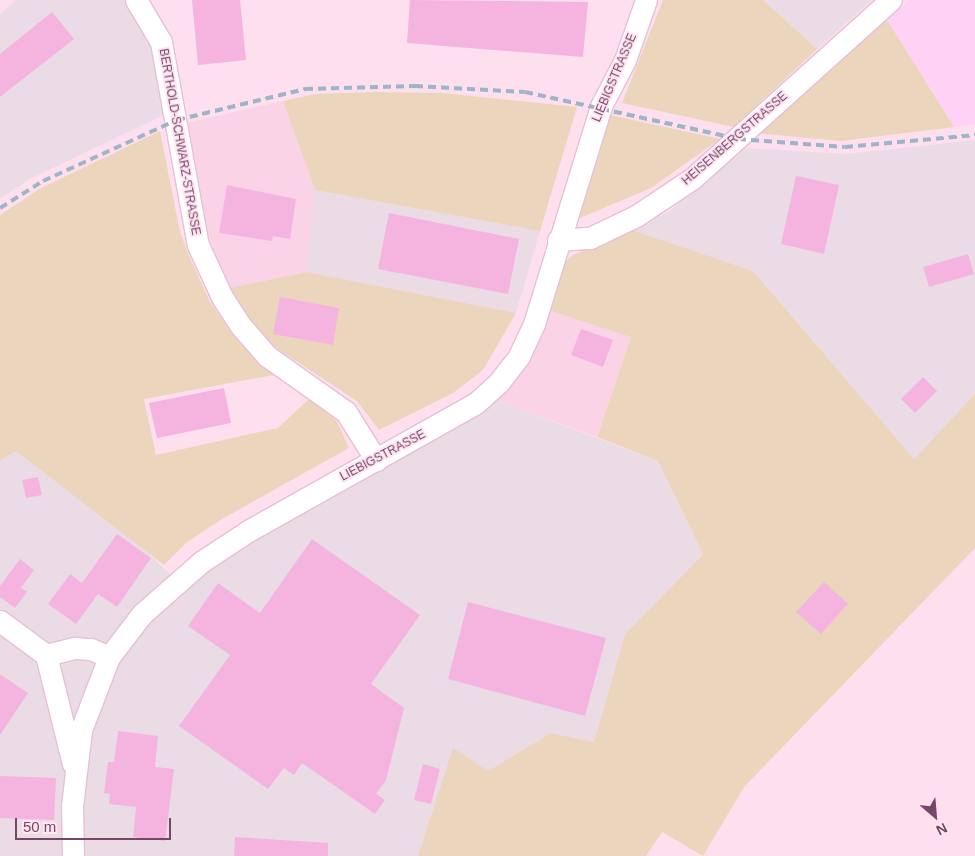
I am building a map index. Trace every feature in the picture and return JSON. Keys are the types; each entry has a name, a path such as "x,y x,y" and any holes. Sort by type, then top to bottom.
{"street":[{"name":"BERTHOLD-SCHWARZ-STRASSE","path":"136,0 161,42 198,245 222,297 240,326 267,356 346,412 376,460"},
{"name":"LIEBIGSTRASSE","path":"73,856 75,772 81,730 109,658 142,614 201,562 308,496 452,419 499,382 519,356 534,324 558,240 601,106 625,60 646,0"},
{"name":"HEISENBERGSTRASSE","path":"558,240 590,238 636,216 694,178 891,0"},
{"path":"0,621 46,655 75,772"},
{"path":"46,655 83,648 109,658"}],"shaded area":[{"path":"16,0 127,0 154,45 168,113 32,178 0,198 0,14"},
{"path":"663,0 763,0 817,49 734,127 622,103"},
{"path":"763,0 872,0 817,49"},
{"path":"910,0 975,0 975,124 954,127 887,20"},
{"path":"887,20 954,127 841,141 755,133"},
{"path":"374,92 442,93 577,107 540,231 315,190 283,101 315,94"},
{"path":"283,101 315,190 306,272 230,288 213,249 199,202 185,123"},
{"path":"606,114 720,139 651,188 573,221"},
{"path":"160,131 180,232 209,300 232,334 274,375 144,399 156,455 278,428 310,398 336,420 349,448 222,519 186,543 164,565 16,451 0,460 0,215 41,188"},
{"path":"975,140 975,394 914,459 753,271 632,230 668,212 743,148 846,154"},
{"path":"315,190 540,231 516,313 306,272"},
{"path":"632,230 753,271 914,459 975,394 975,548 744,787 703,856 662,832 646,856 418,856 453,748 488,771 551,733 594,742 625,634 703,554 658,461 597,437 631,337 548,310 561,265 573,255"},
{"path":"306,272 516,313 483,370 453,393 379,430 357,401 273,346 248,322 230,288"},
{"path":"548,310 631,336 597,437 493,399"},
{"path":"493,399 658,461 703,553 625,634 594,742 551,733 488,771 453,749 418,856 0,856 0,410 183,587 336,491 443,435"}],"building":[{"path":"192,0 240,0 246,60 198,65"},
{"path":"410,0 588,2 583,57 407,43"},
{"path":"52,12 74,39 0,97 0,54"},
{"path":"796,176 839,185 824,254 781,244"},
{"path":"227,185 296,199 290,239 273,236 272,241 219,233"},
{"path":"389,213 519,239 508,294 378,269"},
{"path":"968,254 974,274 929,287 923,267"},
{"path":"280,297 339,308 333,345 273,334"},
{"path":"581,329 613,340 603,367 571,355"},
{"path":"923,377 937,391 915,413 901,399"},
{"path":"224,388 231,423 157,438 149,403"},
{"path":"38,477 42,495 26,498 22,480"},
{"path":"117,534 151,558 117,607 98,594 76,624 48,604 70,574 82,583"},
{"path":"312,539 420,615 371,684 404,708 386,780 376,794 385,800 375,814 302,763 294,775 284,768 268,789 179,726 230,655 188,626 218,583 260,613"},
{"path":"20,559 34,570 21,588 27,592 15,608 0,597 0,586"},
{"path":"824,582 848,604 821,634 796,612"},
{"path":"468,602 606,638 585,716 448,679"},
{"path":"0,674 28,693 0,735"},
{"path":"118,731 158,736 155,767 174,769 165,841 133,837 136,807 109,804 110,794 104,793 108,762 114,762"},
{"path":"423,764 440,769 431,804 414,800"},
{"path":"0,776 56,778 54,820 0,818"},
{"path":"235,837 328,843 328,856 234,856"}],"railway":[{"path":"0,208 43,181 177,120 305,89 415,86 525,92 738,139 845,147 975,135"}]}
